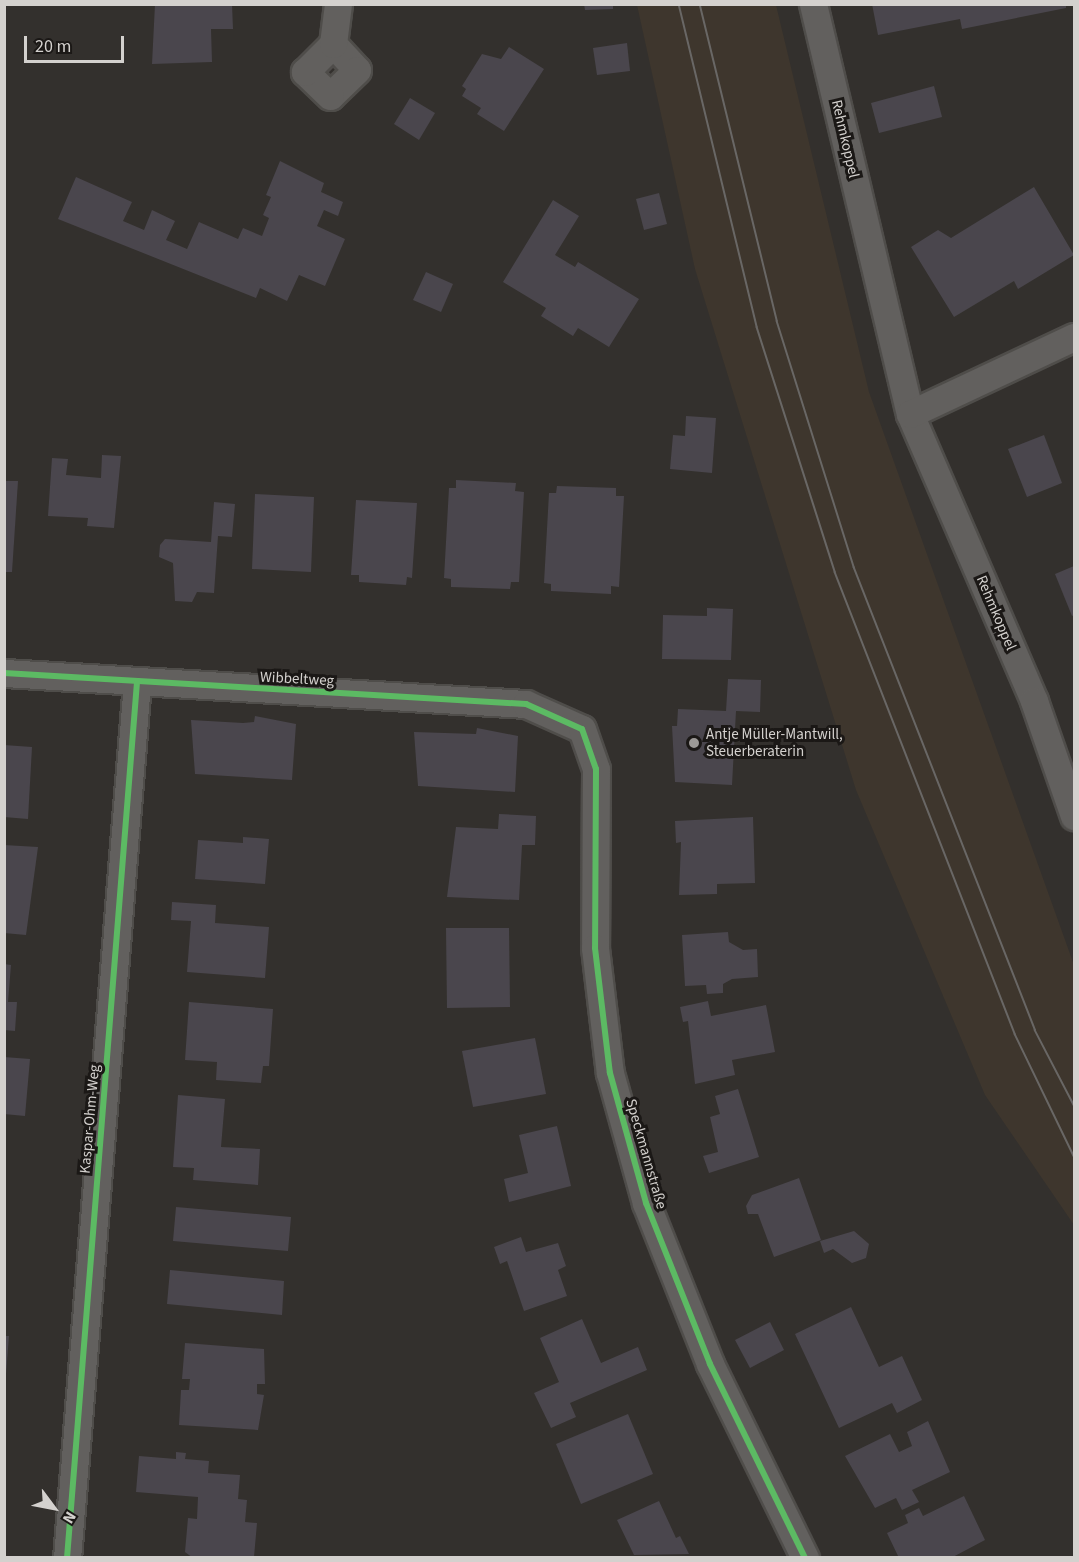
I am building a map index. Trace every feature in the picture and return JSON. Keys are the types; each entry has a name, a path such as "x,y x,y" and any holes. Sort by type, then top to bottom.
{"street":[{"path":"333,44 338,4"},
{"name":"Rehmkoppel","path":"813,4 910,414 1034,701 1074,816"},
{"path":"910,414 1074,337"},
{"name":"Wibbeltweg","path":"4,673 526,704 582,729"},
{"name":"Kaspar-Ohm-Weg","path":"67,1557 137,682"},
{"name":"Speckmannstraße","path":"582,729 597,769 595,948 610,1073 646,1203 710,1364 805,1557"}],"shaded area":[{"path":"637,5 776,5 869,392 1074,965 1074,1225 985,1095 856,790 695,269"}],"building":[{"path":"155,4 232,4 233,29 211,29 212,62 152,64"},
{"path":"584,4 613,4 613,9 585,10"},
{"path":"872,4 1066,4 1066,8 962,29 960,19 878,35"},
{"path":"627,43 630,71 597,75 593,48"},
{"path":"509,47 544,69 504,131 477,114 481,108 462,96 466,89 462,86 482,54 501,59"},
{"path":"934,86 942,117 879,133 871,103"},
{"path":"410,98 435,113 419,140 394,124"},
{"path":"280,161 324,183 321,192 343,202 338,216 324,210 317,226 345,239 325,286 299,275 287,301 260,288 256,298 58,219 76,177 132,202 123,221 144,230 152,210 175,221 166,240 187,249 199,222 238,239 243,228 262,236 269,218 263,215 271,197 266,195"},
{"path":"1034,187 1074,255 1018,289 1014,281 954,317 911,247 938,230 951,238"},
{"path":"659,193 667,224 644,230 636,199"},
{"path":"553,200 579,216 555,255 575,267 578,262 639,299 609,347 578,328 573,336 541,316 546,308 503,282"},
{"path":"426,272 453,284 441,312 413,300"},
{"path":"686,416 716,418 712,473 670,469 673,435 685,436"},
{"path":"1044,435 1062,483 1027,497 1008,449"},
{"path":"102,455 121,456 114,528 87,526 88,518 48,516 52,458 68,459 66,475 101,478"},
{"path":"456,480 516,483 515,491 524,492 519,582 511,582 510,589 451,587 451,579 444,578 449,488 456,488"},
{"path":"4,481 18,481 12,572 4,572"},
{"path":"557,486 616,488 616,496 624,496 619,587 611,586 611,594 551,591 551,584 544,583 549,493 556,493"},
{"path":"255,494 314,497 311,572 252,569"},
{"path":"356,500 417,503 412,578 407,577 406,585 359,582 359,575 351,575"},
{"path":"214,502 235,504 232,537 218,536 214,593 197,592 192,602 175,601 173,563 159,557 160,545 165,539 211,542"},
{"path":"1074,566 1074,615 1072,616 1055,574"},
{"path":"707,608 733,609 731,660 662,659 663,615 707,616"},
{"path":"728,679 761,680 760,712 736,711 732,785 675,782 672,726 677,726 678,709 726,711"},
{"path":"255,716 296,724 292,780 195,774 191,720 243,723 254,722"},
{"path":"477,728 518,736 515,792 418,786 414,732 476,734"},
{"path":"4,745 32,747 28,819 4,817"},
{"path":"499,814 536,816 535,845 522,845 519,900 447,897 456,827 498,829"},
{"path":"753,817 755,883 717,884 717,894 679,895 681,842 676,843 675,821"},
{"path":"243,837 269,839 265,884 195,879 198,840 243,843"},
{"path":"4,845 38,847 26,935 4,933"},
{"path":"172,902 216,905 215,923 269,927 265,978 187,972 191,921 171,920"},
{"path":"446,928 509,928 510,1007 447,1008"},
{"path":"728,932 729,942 743,950 757,949 758,977 732,979 723,984 723,993 707,994 706,985 685,986 682,935"},
{"path":"4,964 11,965 8,1002 17,1002 15,1031 4,1030"},
{"path":"708,1001 711,1016 766,1005 775,1052 732,1060 735,1075 695,1084 688,1021 683,1022 680,1007"},
{"path":"189,1002 273,1009 269,1066 263,1066 261,1083 216,1080 217,1062 185,1060"},
{"path":"535,1038 546,1094 473,1107 462,1051"},
{"path":"4,1057 30,1059 25,1116 4,1114"},
{"path":"738,1089 759,1157 709,1173 703,1156 718,1152 710,1117 720,1114 715,1096"},
{"path":"178,1095 225,1099 221,1147 260,1149 258,1185 193,1180 194,1168 173,1167"},
{"path":"557,1126 571,1186 509,1202 504,1179 528,1173 519,1135"},
{"path":"799,1178 821,1240 774,1257 758,1214 748,1214 746,1206 752,1195"},
{"path":"176,1207 291,1217 288,1251 173,1241"},
{"path":"854,1231 869,1244 866,1258 852,1263 833,1249 824,1253 820,1241"},
{"path":"521,1237 526,1252 558,1243 566,1266 558,1270 567,1296 524,1311 507,1261 500,1264 494,1247"},
{"path":"170,1270 284,1281 282,1315 167,1304"},
{"path":"851,1307 879,1367 902,1356 922,1400 897,1413 892,1403 839,1428 795,1334"},
{"path":"582,1319 601,1363 638,1347 647,1370 570,1403 576,1417 551,1428 534,1393 559,1382 540,1338"},
{"path":"770,1322 784,1350 750,1368 735,1340"},
{"path":"4,1336 9,1336 6,1374 4,1374"},
{"path":"185,1343 264,1349 265,1384 257,1384 257,1394 264,1395 258,1430 179,1425 181,1390 189,1390 190,1379 182,1379"},
{"path":"628,1414 653,1474 581,1504 556,1444"},
{"path":"928,1421 950,1472 912,1490 919,1502 902,1510 896,1498 875,1508 845,1456 890,1434 899,1452 912,1446 907,1432"},
{"path":"176,1452 186,1453 185,1459 209,1461 208,1473 240,1475 238,1499 247,1500 245,1522 257,1523 254,1557 193,1558 185,1552 188,1518 197,1519 198,1497 136,1492 139,1456 176,1459"},
{"path":"964,1496 985,1540 951,1558 899,1558 887,1533 908,1523 905,1515 919,1508 923,1516"},
{"path":"659,1501 676,1538 680,1536 689,1554 634,1555 617,1520"}],"tram line":[{"path":"679,4 757,327 835,572 1015,1034 1074,1156"},
{"path":"700,4 777,321 854,567 1035,1030 1074,1105"}],"cycle path":[{"path":"4,673 526,704 582,729 596,769 595,948 610,1073 646,1203 710,1364 805,1558"},
{"path":"67,1558 137,682"}],"place":[{"name":"Antje Müller-Mantwill, Steuerberaterin","path":"694,743"}]}
